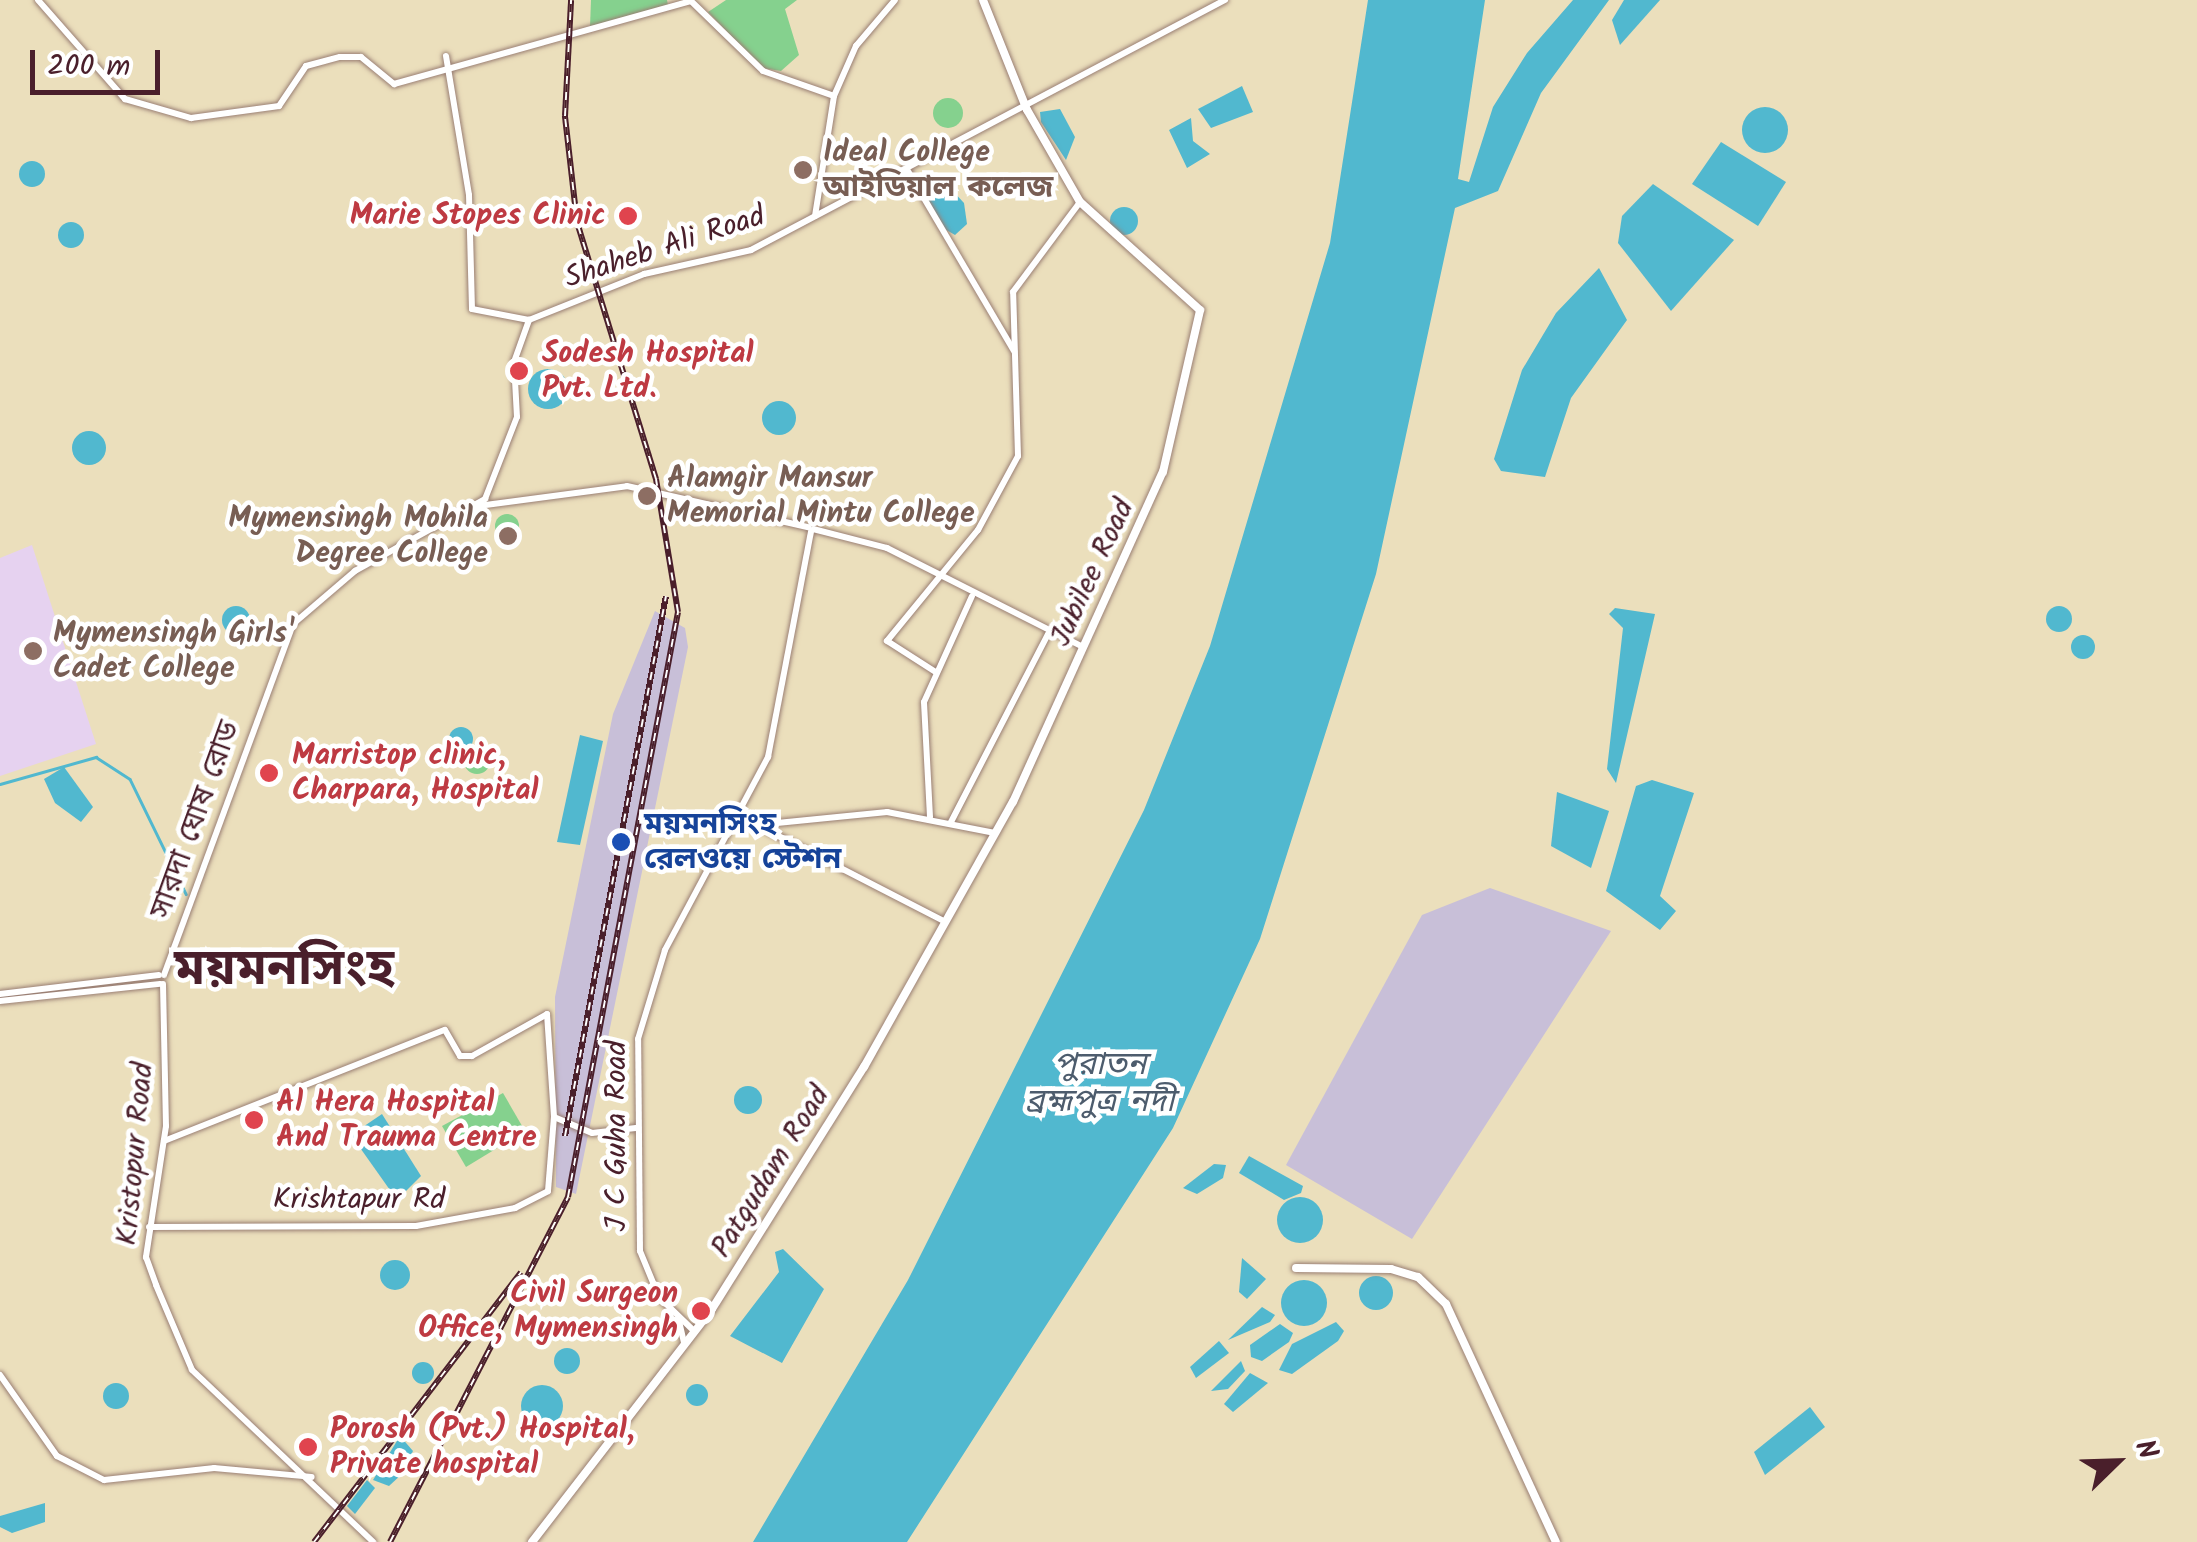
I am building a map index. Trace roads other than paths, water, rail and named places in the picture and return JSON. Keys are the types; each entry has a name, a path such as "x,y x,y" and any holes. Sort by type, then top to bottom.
{"main road":[{"path":"983,0 1027,110 1080,202"},
{"name":"Jubilee Road","path":"995,833 1163,472 1204,322 1186,294 1080,202"},
{"name":"Patgudam Road","path":"535,1542 694,1331 864,1066 942,920 995,833"},
{"path":"1296,1268 1390,1268 1418,1277 1446,1304 1556,1542"}],"street":[{"path":"38,0 123,98 162,114 218,117 279,106 306,66 340,57 360,57 394,84 450,72 691,1 763,71 834,96"},
{"path":"815,218 834,96 856,46 894,0"},
{"name":"Shaheb Ali Road","path":"528,320 644,274 751,250 1027,110 1225,0"},
{"path":"446,56 472,309 528,320 514,362 518,418 478,506"},
{"path":"908,171 1016,355"},
{"path":"934,671 887,641 939,580 1018,456 1013,292 1080,202"},
{"name":"সারদা ঘোষ রোড","path":"162,980 297,617 355,570 478,506 627,486 811,529 887,548 939,580 1083,648"},
{"name":"J C Guha Road","path":"694,1331 679,1320 640,1252 636,1128 646,998 768,756 811,529"},
{"path":"930,818 924,702 934,671 972,596"},
{"path":"951,822 1048,634"},
{"path":"681,823 757,825 850,814 930,818 995,833"},
{"path":"757,825 942,920"},
{"path":"0,998 162,980"},
{"name":"Kristopur Road","path":"162,980 164,1140 146,1257 192,1370 312,1476 373,1542"},
{"path":"164,1140 445,1030 460,1056 472,1056 548,1014 554,1117 592,1133 636,1128"},
{"name":"Krishtapur Rd","path":"150,1227 416,1226 515,1208 548,1191 554,1117"},
{"path":"679,1320 684,1343"},
{"path":"0,1375 57,1456 104,1480 214,1468 312,1476"}],"water":[{"name":"পুরাতন ব্রহ্মপুত্র নদী","path":"1368,0 1485,0 1458,179 1469,182 1493,107 1527,53 1573,0 1609,0 1541,93 1498,191 1455,208 1376,574 1260,939 1173,1128 907,1542 753,1542 908,1280 1144,810 1210,646 1330,243"},
{"path":"1624,0 1660,0 1620,45 1612,20"},
{"path":"1242,86 1253,112 1211,128 1198,109"},
{"path":"1765,107 1781,114 1788,130 1781,146 1765,153 1749,146 1742,130 1749,114"},
{"path":"1060,109 1075,137 1066,160 1041,122 1040,112"},
{"path":"1191,118 1193,141 1210,154 1187,168 1169,130"},
{"path":"1721,142 1786,182 1758,226 1692,184"},
{"path":"32,161 41,165 45,174 41,183 32,187 23,183 19,174 23,165"},
{"path":"938,175 964,203 967,224 955,235 936,224 926,197"},
{"path":"1653,184 1734,240 1671,311 1618,243 1622,216"},
{"path":"1124,207 1134,211 1138,221 1134,231 1124,235 1114,231 1110,221 1114,211"},
{"path":"71,222 80,226 84,235 80,244 71,248 62,244 58,235 62,226"},
{"path":"1599,268 1627,320 1571,398 1545,477 1501,471 1494,459 1522,370 1556,313"},
{"path":"548,369 562,375 568,389 562,403 548,409 534,403 528,389 534,375"},
{"path":"779,401 791,406 796,418 791,430 779,435 767,430 762,418 767,406"},
{"path":"89,431 101,436 106,448 101,460 89,465 77,460 72,448 77,436"},
{"path":"236,606 246,610 250,620 246,630 236,634 226,630 222,620 226,610"},
{"path":"2059,606 2069,609 2069,629 2059,632 2049,629 2046,619 2049,609"},
{"path":"1615,608 1655,614 1616,783 1607,769 1623,628 1609,614"},
{"path":"2083,635 2095,647 2083,659 2071,647"},
{"path":"461,727 473,739 461,751 449,739"},
{"path":"580,735 603,741 580,845 557,842"},
{"path":"64,767 93,807 81,822 55,803 44,779"},
{"path":"1652,780 1694,793 1660,896 1676,911 1660,930 1606,891 1636,786"},
{"path":"1557,792 1609,811 1591,868 1551,846"},
{"path":"748,1086 758,1090 762,1100 758,1110 748,1114 738,1110 734,1100 738,1090"},
{"path":"382,1114 421,1176 397,1200 351,1135"},
{"path":"1249,1156 1303,1186 1301,1193 1284,1200 1239,1173"},
{"path":"1214,1164 1226,1165 1223,1178 1197,1194 1183,1188"},
{"path":"1300,1197 1316,1204 1323,1220 1316,1236 1300,1243 1284,1236 1277,1220 1284,1204"},
{"path":"783,1249 824,1289 782,1363 730,1336 779,1272 775,1252"},
{"path":"1242,1258 1266,1279 1247,1299 1239,1292"},
{"path":"395,1260 409,1269 410,1275 401,1289 395,1290 381,1281 380,1275 389,1261"},
{"path":"1376,1276 1388,1281 1393,1293 1388,1305 1376,1310 1364,1305 1359,1293 1364,1281"},
{"path":"1304,1280 1320,1287 1327,1303 1320,1319 1304,1326 1288,1319 1281,1303 1288,1287"},
{"path":"1262,1307 1275,1315 1270,1322 1228,1340"},
{"path":"1336,1322 1344,1331 1338,1341 1292,1374 1279,1370 1292,1344"},
{"path":"1280,1324 1293,1333 1289,1342 1262,1361 1251,1357 1250,1345"},
{"path":"1219,1341 1229,1353 1196,1378 1190,1367"},
{"path":"567,1348 576,1352 580,1361 576,1370 567,1374 558,1370 554,1361 558,1352"},
{"path":"1241,1361 1245,1371 1228,1389 1211,1391"},
{"path":"419,1362 427,1362 434,1373 427,1384 419,1384 412,1377 412,1369"},
{"path":"1250,1373 1268,1383 1233,1412 1224,1404"},
{"path":"116,1383 125,1387 129,1396 125,1405 116,1409 107,1405 103,1396 107,1387"},
{"path":"697,1384 705,1387 705,1403 697,1406 689,1403 686,1395 689,1387"},
{"path":"542,1385 557,1391 563,1406 557,1421 542,1427 527,1421 521,1406 527,1391"},
{"path":"1810,1407 1825,1427 1765,1475 1754,1452"},
{"path":"400,1436 413,1451 402,1474 389,1486 373,1480"},
{"path":"367,1480 375,1488 355,1514 347,1506"},
{"path":"45,1503 45,1522 12,1533 0,1527 0,1516"}],"waterway":[{"path":"0,784 96,757 130,779 186,894"}],"railway":[{"path":"390,1542 568,1197 678,612 656,479 577,222 565,116 571,0"},
{"path":"565,1136 666,596"},
{"path":"314,1542 521,1272"}],"place":[{"name":"Ideal College আইডিয়াল কলেজ","path":"803,170"},
{"name":"Marie Stopes Clinic","path":"628,216"},
{"name":"Sodesh Hospital Pvt. Ltd.","path":"519,371"},
{"name":"Alamgir Mansur Memorial Mintu College","path":"647,496"},
{"name":"Mymensingh Mohila Degree College","path":"508,536"},
{"name":"Mymensingh Girls' Cadet College","path":"33,651"},
{"name":"Marristop clinic, Charpara, Hospital","path":"269,773"},
{"name":"ময়মনসিংহ রেলওয়ে স্টেশন","path":"621,842"},
{"name":"Al Hera Hospital And Trauma Centre","path":"254,1120"},
{"name":"Civil Surgeon Office, Mymensingh","path":"701,1311"},
{"name":"Porosh (Pvt.) Hospital, Private hospital","path":"308,1447"}],"district":[{"name":"ময়মনসিংহ","path":"284,972"}]}
